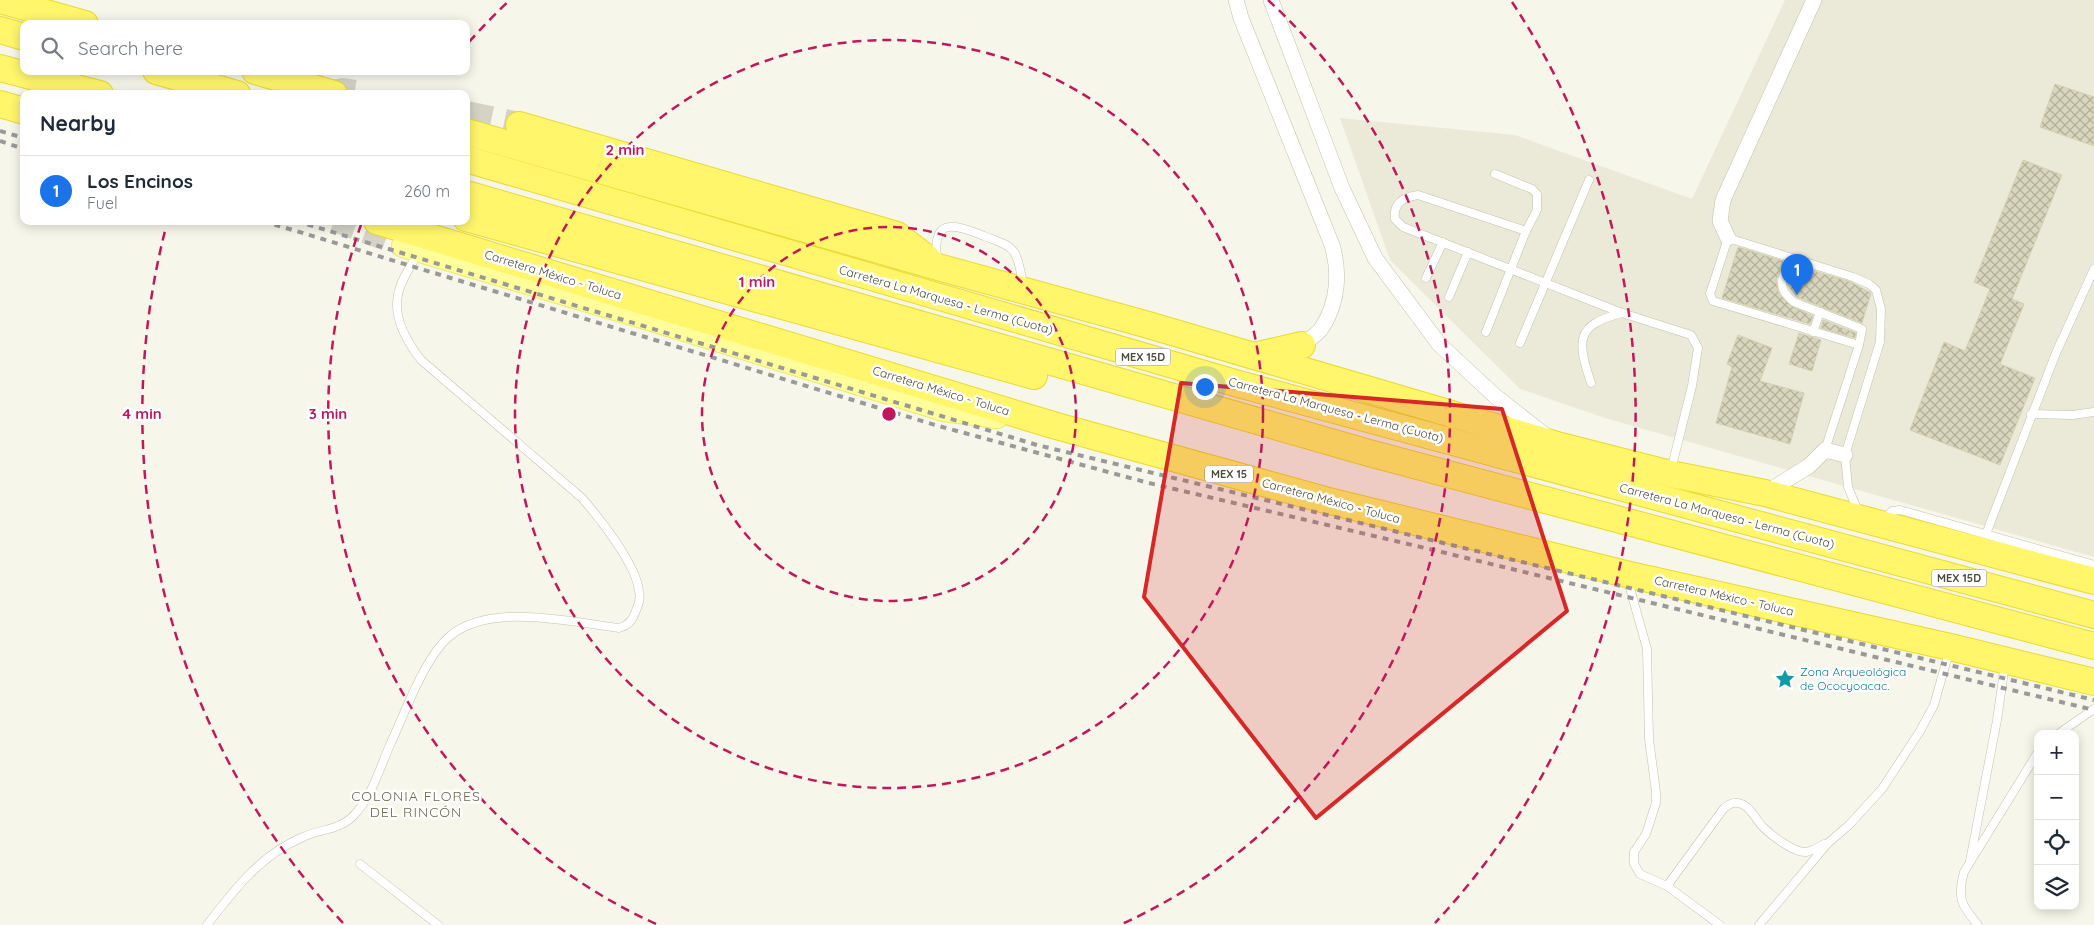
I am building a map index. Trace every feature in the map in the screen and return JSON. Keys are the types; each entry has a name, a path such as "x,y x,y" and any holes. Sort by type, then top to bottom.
{"highway":[{"path":"0,0 50,10 75,20"},
{"path":"0,30 20,35"},
{"path":"0,68 20,73"},
{"path":"30,75 85,90"},
{"path":"170,75 223,90"},
{"path":"269,75 320,90"},
{"path":"0,104 20,110"},
{"path":"519,125 897,235 938,267"},
{"path":"470,133 938,267 1023,289 1557,444 1671,474 1764,493 2094,581"},
{"name":"Carretera La Marquesa - Lerma (Cuota)","path":"470,160 1242,385 2094,615"},
{"name":"MEX 15D","path":"470,195 1369,454 2094,646"},
{"path":"470,219 1203,423 1369,454"},
{"name":"Carretera México - Toluca","path":"390,225 1053,425 1325,500 1626,574 1950,647 2094,682"},
{"path":"1252,357 1302,345"}],"main road":[{"path":"411,248 944,410 1053,425"}],"street":[{"path":"1236,0 1241,18 1332,245 1337,263 1336,288 1322,328 1302,345"},
{"path":"1271,0 1342,188 1375,258 1439,344 1495,396 1557,444"},
{"path":"1728,238 1720,221 1723,200 1814,0"},
{"path":"1764,493 1809,466 1825,450 1845,455"}],"lane":[{"path":"1486,332 1526,232 1537,210 1539,201 1538,194 1532,189 1495,174"},
{"path":"1520,343 1589,180"},
{"path":"1526,232 1418,196 1408,196 1400,200 1394,213 1395,219 1403,227 1622,313 1686,332 1694,338 1698,348 1692,386 1671,474"},
{"path":"938,267 935,241 941,231 948,227 961,228 1008,246 1014,251 1023,289"},
{"path":"1859,345 1713,301 1710,294 1728,238 1790,259 1853,277 1870,284 1876,290 1880,302 1880,342 1845,455 1848,487 1872,522 1892,511 1900,510 2094,565"},
{"path":"1426,278 1443,242"},
{"path":"207,925 242,879 262,861 303,837 336,828 355,815 368,795 419,681 440,646 450,636 463,627 491,618 520,616 619,628 630,623 639,604 638,585 627,562 605,525 582,498 421,360 409,345 401,326 397,296 411,248"},
{"path":"1449,297 1468,252"},
{"path":"1790,259 1782,281 1783,291 1794,302 1861,328 1859,345 1825,450"},
{"path":"1986,534 2056,353 2094,269"},
{"path":"1814,332 1820,312"},
{"path":"1591,383 1582,354 1581,345 1584,334 1590,326 1603,318 1622,313"},
{"path":"2032,414 2073,415 2094,412"},
{"path":"1626,574 1647,649 1649,739 1656,792 1656,803 1646,834 1634,852 1634,864 1640,874 1666,886 1720,925"},
{"path":"1759,925 1828,843 1849,825 1882,789 1915,739 1934,705 1950,647"},
{"path":"1970,861 1997,720 2006,660"},
{"path":"2064,730 2094,709"},
{"path":"1978,925 1964,908 1961,899 1961,884 1964,872 2034,758"},
{"path":"1666,886 1724,808 1730,804 1739,803 1746,806 1763,827 1795,849 1807,852 1828,843"},
{"path":"360,864 438,925"}],"highlighted area":[{"path":"1181,383 1502,409 1567,611 1316,818 1144,597"}],"shaded area":[{"path":"1785,0 2094,0 2094,557 1605,418 1520,389 1390,260 1340,118 1515,135 1692,199"}],"building":[{"path":"2055,84 2094,97 2094,146 2040,127"},
{"path":"2023,160 2062,175 2012,299 2024,304 2000,364 2035,378 2000,465 1910,430 1944,342 1965,351 1990,289 1974,282"},
{"path":"1738,247 1783,261 1776,281 1779,294 1791,306 1813,316 1810,324 1722,298"},
{"path":"1794,265 1851,282 1871,293 1862,323 1797,297 1788,286 1788,278"},
{"path":"1823,320 1856,333 1855,338 1821,328"},
{"path":"1799,333 1821,340 1812,371 1789,364"},
{"path":"1738,335 1772,348 1760,381 1804,393 1790,444 1716,423 1732,367 1727,364"}],"tunnel":[{"path":"470,115 519,125"},
{"path":"345,225 403,246"}],"railway":[{"path":"0,131 20,137"},
{"path":"0,141 20,148"},
{"path":"276,225 935,425 1145,482 2094,710"},
{"path":"309,225 1037,445 2094,700"}],"place":[{"name":"Los Encinos","path":"1797,295"},
{"name":"Zona Arqueológica de Ococyoacac.","path":"1785,679"}],"district":[{"name":"COLONIA FLORES DEL RINCÓN","path":"416,804"}]}
